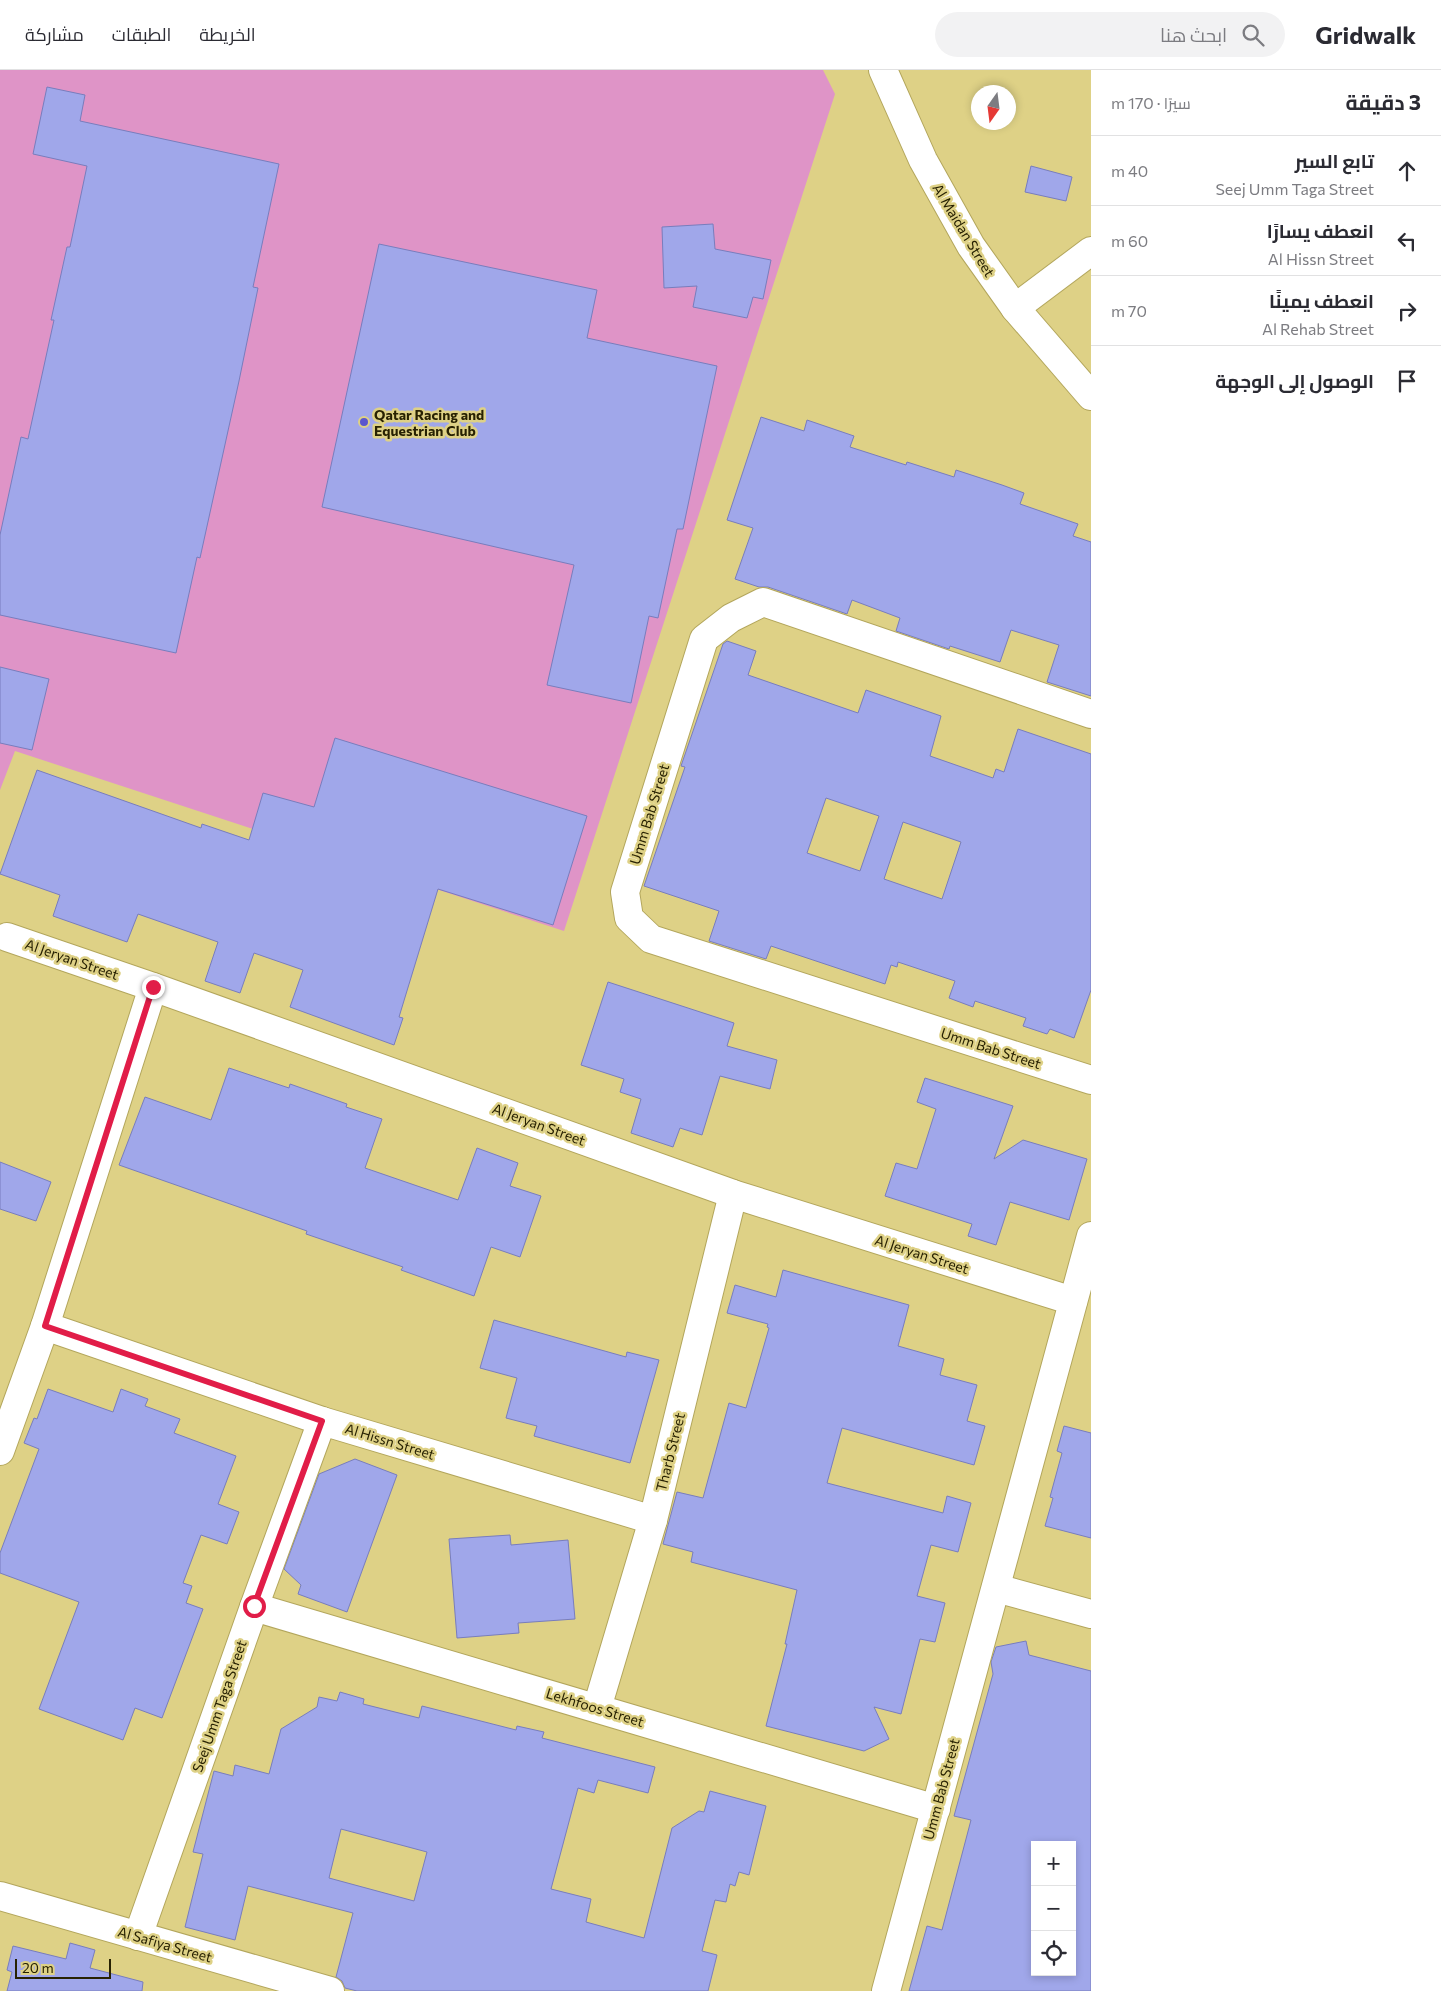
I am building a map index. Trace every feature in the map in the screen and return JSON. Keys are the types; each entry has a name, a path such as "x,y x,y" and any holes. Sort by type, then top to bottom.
{"street":[{"name":"Al Maidan Street","path":"883,70 923,160 971,246 1015,308 1091,396"},
{"path":"1015,308 1091,251"},
{"name":"Umm Bab Street","path":"1091,714 763,602 731,618 704,638 625,892 629,918 651,939 1091,1080"},
{"name":"Al Jeryan Street","path":"8,937 733,1194 1073,1302"},
{"path":"0,1451 45,1326 153,987"},
{"name":"Tharb Street","path":"597,1708 653,1520 733,1194"},
{"name":"Umm Bab Street","path":"886,1991 1091,1236"},
{"name":"Al Hissn Street","path":"45,1326 322,1421 653,1520"},
{"name":"Seej Umm Taga Street","path":"138,1936 254,1606 322,1421"},
{"path":"996,1588 1091,1614"},
{"name":"Lekhfoos Street","path":"254,1606 936,1809"},
{"name":"Al Safiya Street","path":"0,1896 330,1991"}],"shaded area":[{"name":"Qatar Racing and Equestrian Club","path":"0,70 823,70 835,94 564,931 15,751 0,790"}],"building":[{"path":"47,87 85,95 80,121 279,164 253,287 258,288 239,381 200,558 197,557 176,653 0,615 0,535 21,437 28,439 54,320 51,320 67,247 70,247 87,166 33,154"},
{"path":"1031,166 1072,177 1066,201 1025,192"},
{"path":"713,224 715,249 771,260 763,299 753,297 747,318 693,307 697,286 664,288 662,227"},
{"path":"379,244 597,290 587,338 717,366 683,529 677,529 658,618 649,616 631,703 547,685 574,565 322,507"},
{"path":"761,417 804,431 807,420 854,436 850,447 906,465 907,462 954,477 956,470 1002,485 1024,493 1020,504 1078,524 1073,536 1091,542 1091,696 1047,682 1059,645 1011,630 1000,662 950,646 949,649 896,631 900,618 852,600 847,614 768,587 759,587 735,579 753,528 727,520"},
{"path":"727,641 756,651 748,675 858,713 866,690 941,716 930,756 993,778 996,769 1004,772 1018,729 1091,754 1091,990 1074,1038 1050,1029 1047,1034 1023,1026 1026,1018 975,1001 973,1007 949,998 955,981 898,962 897,967 891,965 885,984 771,946 766,959 709,941 719,911 644,886 685,767 681,766 723,644","holes":["826,798 879,816 860,871 807,853","903,822 961,842 942,899 884,879"]},
{"path":"0,667 49,679 32,750 0,743"},
{"path":"335,738 587,816 553,925 438,889 399,1017 403,1018 394,1045 290,1007 303,970 254,953 240,993 205,981 218,942 138,914 127,942 53,916 60,895 0,874 37,770 201,828 202,824 249,840 263,793 314,807"},
{"path":"608,982 734,1023 727,1046 777,1060 770,1089 720,1076 702,1135 680,1128 673,1147 631,1133 641,1099 620,1092 624,1079 581,1065"},
{"path":"229,1068 289,1088 290,1084 347,1104 346,1107 382,1119 365,1168 458,1200 477,1148 518,1163 510,1186 541,1196 520,1257 491,1247 474,1296 401,1270 403,1267 306,1234 307,1231 119,1165 145,1097 211,1120"},
{"path":"925,1078 1013,1106 994,1159 1023,1140 1087,1159 1069,1220 1010,1202 996,1245 968,1236 972,1224 885,1196 896,1163 917,1169 936,1109 917,1102"},
{"path":"0,1162 51,1182 36,1221 0,1209"},
{"path":"783,1270 909,1305 898,1346 944,1359 940,1375 977,1385 967,1421 985,1426 974,1465 842,1428 827,1483 943,1513 947,1496 971,1503 958,1552 931,1545 917,1596 945,1603 935,1642 920,1639 901,1714 874,1707 889,1739 864,1751 766,1726 787,1644 785,1644 797,1590 691,1562 693,1552 663,1544 677,1492 703,1498 729,1403 746,1408 769,1328 767,1327 768,1324 727,1313 735,1285 776,1297"},
{"path":"494,1320 626,1357 627,1352 659,1360 630,1463 534,1436 537,1426 506,1418 517,1378 480,1368"},
{"path":"48,1389 113,1412 121,1389 148,1399 145,1406 180,1419 174,1433 236,1456 218,1504 239,1512 227,1544 201,1535 183,1583 192,1586 186,1603 203,1609 162,1718 135,1708 123,1740 39,1709 79,1602 0,1573 0,1553 39,1449 24,1443 34,1418 37,1419"},
{"path":"1064,1426 1091,1433 1091,1538 1045,1526 1053,1498 1050,1497 1062,1453 1057,1451"},
{"path":"355,1459 397,1475 347,1612 298,1594 301,1585 284,1569 319,1474"},
{"path":"510,1535 511,1545 568,1540 575,1619 518,1623 519,1633 457,1638 449,1539"},
{"path":"1026,1641 1029,1655 1091,1671 1091,1991 909,1991 927,1926 942,1930 971,1820 954,1816 993,1674 991,1662 996,1647"},
{"path":"340,1692 364,1699 363,1704 419,1718 422,1706 516,1730 517,1726 544,1732 542,1738 655,1767 648,1793 598,1780 594,1793 578,1788 551,1889 591,1899 586,1922 644,1938 672,1828 699,1811 704,1812 710,1791 766,1806 749,1875 739,1872 735,1886 730,1884 726,1902 715,1900 702,1951 717,1955 708,1991 357,1991 345,1988 342,1981 336,1977 353,1913 248,1886 235,1940 185,1927 203,1854 193,1852 214,1771 233,1776 235,1765 269,1774 281,1729 317,1707 319,1697 337,1701","holes":["341,1829 427,1852 414,1901 329,1878"]},
{"path":"70,1943 95,1950 90,1968 143,1982 142,1991 7,1991 12,1972 7,1970 13,1946 66,1959"}],"place":[{"name":"Qatar Racing and Equestrian Club","path":"364,422"}],"route":[{"path":"153,987 45,1326 322,1421 254,1606"}]}
